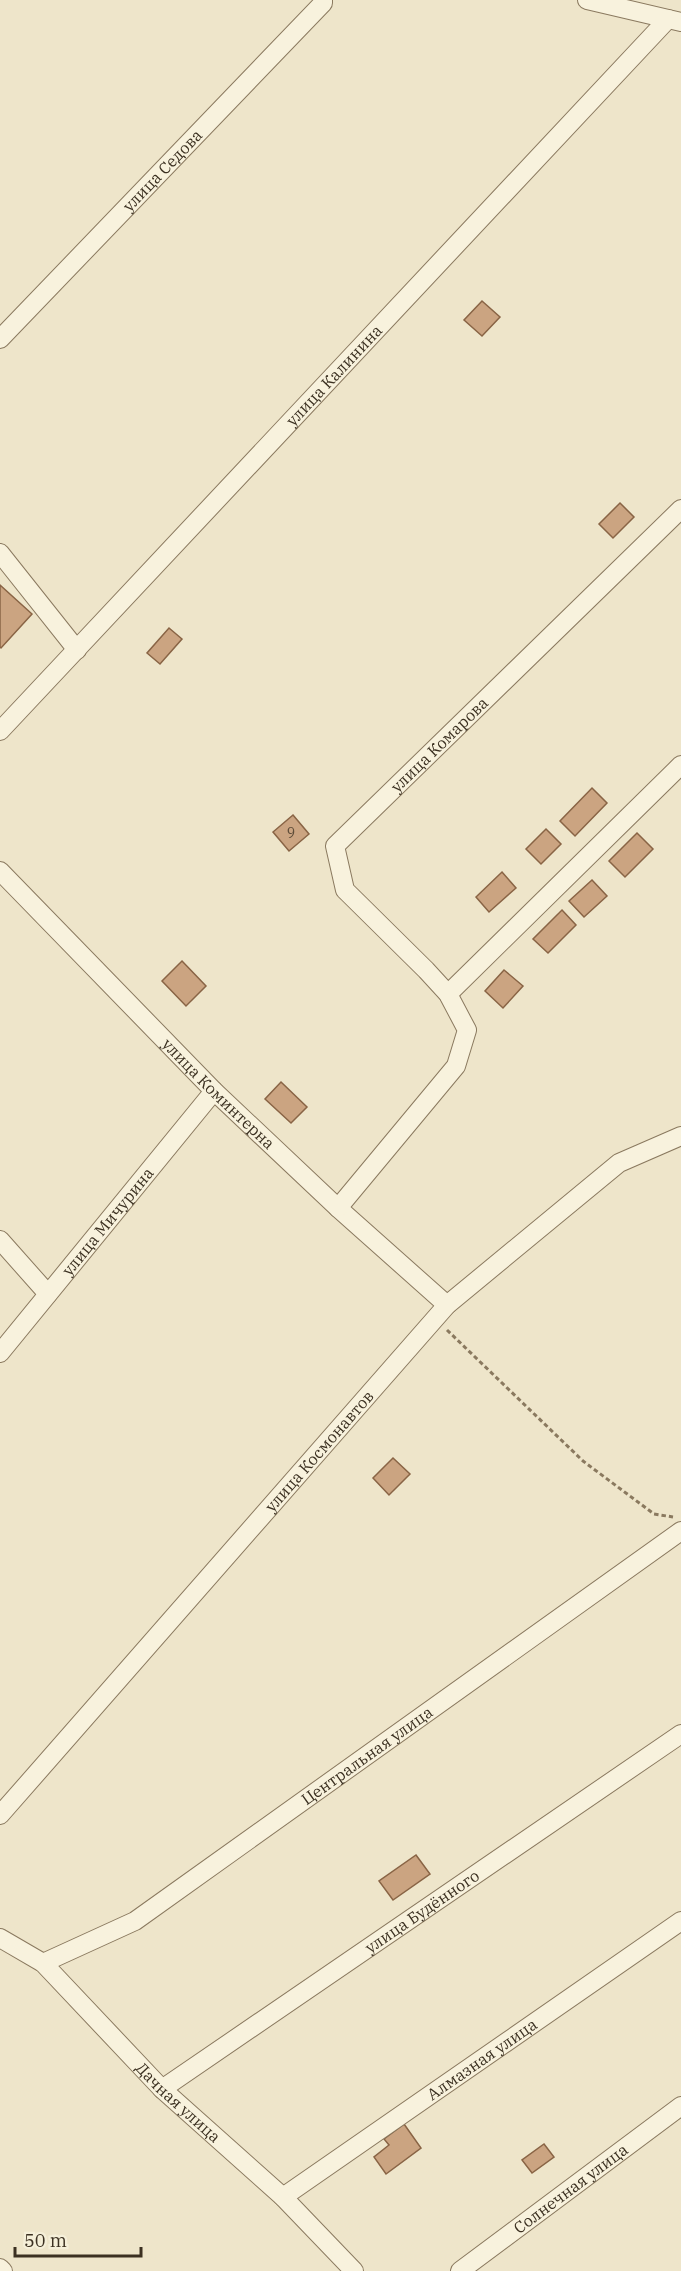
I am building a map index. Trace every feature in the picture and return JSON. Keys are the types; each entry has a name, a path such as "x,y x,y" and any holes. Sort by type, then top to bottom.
{"street":[{"path":"586,0 675,21"},
{"name":"улица Седова","path":"0,339 327,1"},
{"name":"улица Калинина","path":"0,731 675,21"},
{"name":"улица Комарова","path":"338,1208 456,1066 467,1030 448,994 345,890 335,846 681,509"},
{"path":"0,553 77,650"},
{"path":"448,994 681,765"},
{"name":"улица Коминтерна","path":"0,871 214,1091 338,1208 447,1305"},
{"name":"улица Мичурина","path":"0,1353 214,1091"},
{"name":"улица Космонавтов","path":"0,1815 447,1305 619,1163 681,1136"},
{"path":"0,1240 48,1294"},
{"name":"Центральная улица","path":"44,1963 135,1921 681,1531"},
{"name":"улица Будённого","path":"162,2089 681,1734"},
{"name":"Алмазная улица","path":"283,2197 681,1921"},
{"name":"Дачная улица","path":"0,1938 44,1963 162,2089 283,2197 354,2271"},
{"name":"Солнечная улица","path":"460,2271 681,2106"}],"path":[{"path":"435,1318 583,1461 654,1514 681,1518"}],"building":[{"path":"482,301 500,317 482,336 464,320"},
{"path":"620,503 634,517 613,538 599,524"},
{"path":"0,585 32,614 1,648 0,647"},
{"path":"169,628 182,639 160,664 147,653"},
{"path":"592,788 607,803 575,836 560,821"},
{"path":"293,815 309,834 289,851 273,832"},
{"path":"546,829 561,844 541,864 526,849"},
{"path":"637,833 653,849 625,877 609,861"},
{"path":"502,872 516,888 489,912 476,897"},
{"path":"592,880 607,896 584,917 569,901"},
{"path":"562,910 576,925 548,953 533,939"},
{"path":"182,961 206,986 186,1006 162,981"},
{"path":"504,970 523,986 503,1008 485,991"},
{"path":"281,1082 307,1107 291,1123 265,1099"},
{"path":"393,1458 410,1474 389,1495 373,1478"},
{"path":"416,1855 430,1874 393,1900 379,1881"},
{"path":"404,2124 421,2148 386,2174 374,2157 389,2145 384,2139"},
{"path":"544,2144 554,2157 532,2173 522,2160"}]}
